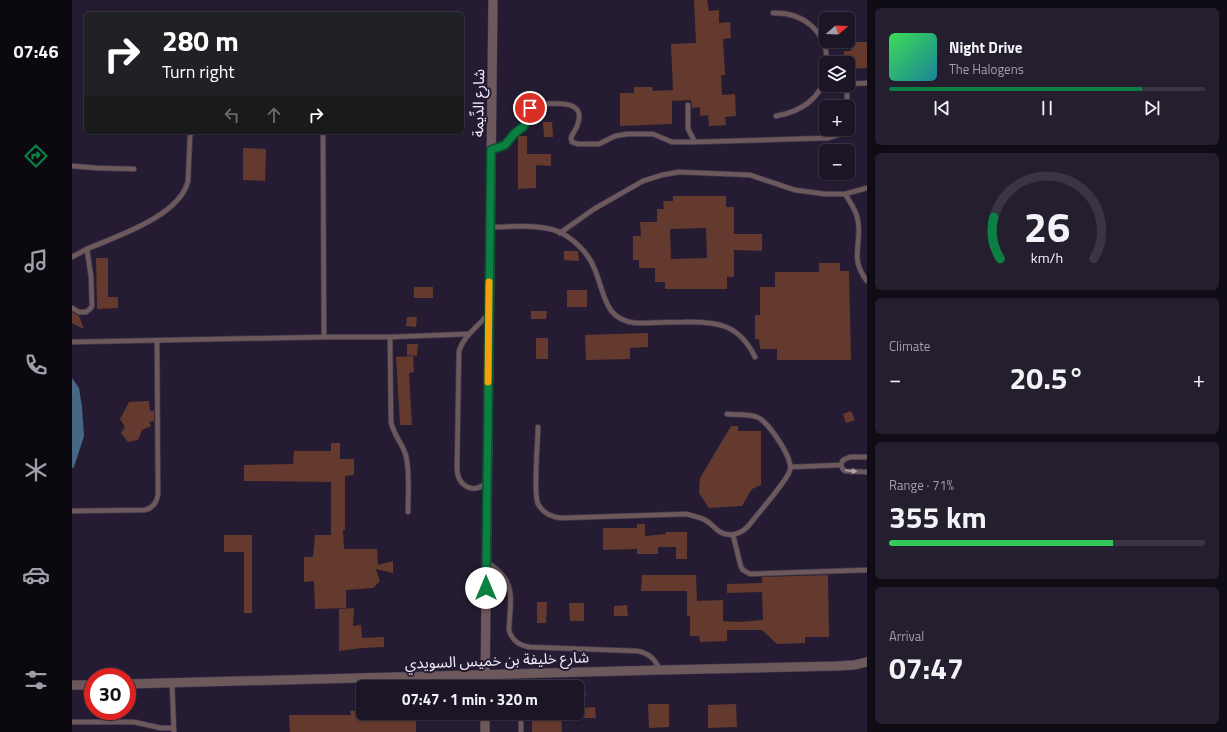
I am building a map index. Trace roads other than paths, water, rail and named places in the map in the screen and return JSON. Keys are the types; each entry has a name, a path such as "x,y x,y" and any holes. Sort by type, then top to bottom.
{"street":[{"name":"شارع الدِّيمة","path":"485,680 493,0"},
{"name":"شارع خليفة بن خميس السويدي","path":"136,684 837,666 854,665 867,662"},
{"path":"72,685 84,684"},
{"path":"485,720 485,732"}],"lane":[{"path":"773,13 795,15 805,20 820,36 825,46 826,56"},
{"path":"855,84 867,83"},
{"path":"776,116 799,110 809,103 819,92"},
{"path":"491,150 507,143 514,134 526,124 530,108 534,104 568,104 575,107 579,114 579,121 571,138 572,142 576,144 599,144 615,136 627,134 653,134 672,142 832,138 836,136"},
{"path":"688,105 688,129 695,142"},
{"path":"72,257 155,218 171,207 180,198 188,181 191,134"},
{"path":"324,134 324,337"},
{"path":"72,166 134,169"},
{"path":"560,233 594,209 643,181 662,175 679,172 750,176 795,190 830,194 845,194 867,188"},
{"path":"845,194 855,211 858,220 858,265 862,274 867,280"},
{"path":"490,227 543,228 560,233 577,244 586,254 595,268 608,306 620,319 636,323 704,322 720,324 741,336 749,346 755,358"},
{"path":"72,308 79,312 86,312 92,306 91,277 87,249"},
{"path":"487,482 483,486 472,488 462,484 457,474 459,359 462,344 468,334 489,313"},
{"path":"72,342 390,337 468,334"},
{"path":"390,337 391,422 394,434 406,455 408,469 408,512"},
{"path":"72,511 145,510 152,507 157,501 157,341"},
{"path":"538,427 536,498 542,510 548,515 561,518 687,514 706,520 720,532 733,535 746,529 788,474 791,467 788,456 770,428 762,420 753,416 726,414"},
{"path":"841,465 843,460 847,458 867,456"},
{"path":"791,467 841,465"},
{"path":"841,465 845,471 867,472"},
{"path":"733,535 741,567 750,574 867,570"},
{"path":"486,560 504,576 510,587 509,630 510,635 520,645 529,647 637,651 649,655 660,670"},
{"path":"72,722 134,722 174,730 172,683"},
{"path":"521,720 521,732"}],"water":[{"path":"72,378 79,388 84,436 74,467 72,468"}]}
